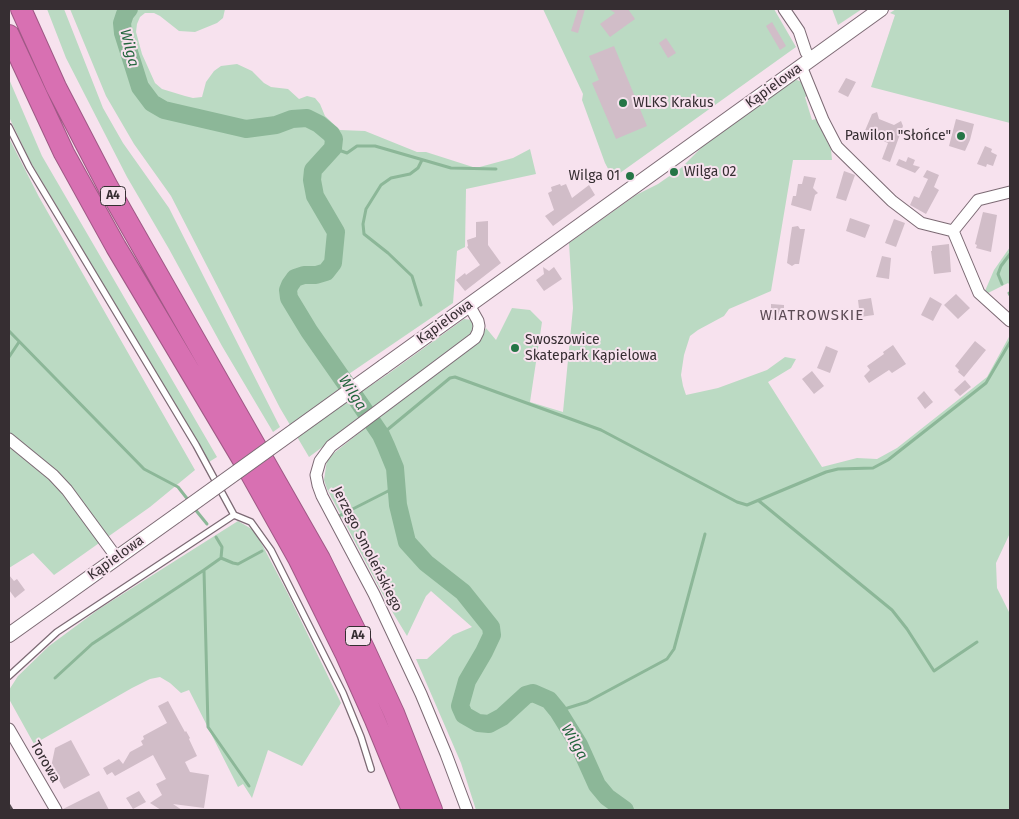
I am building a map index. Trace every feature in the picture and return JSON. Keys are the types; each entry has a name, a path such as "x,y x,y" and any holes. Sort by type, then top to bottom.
{"highway":[{"name":"A4","path":"21,9 56,87 108,187 270,469 332,582 394,713 432,810"},
{"name":"A4","path":"9,35 64,153 116,247 247,467 298,558 375,720 412,810"}],"street":[{"path":"784,9 799,32 823,120 837,147 892,201 921,223 953,231"},
{"name":"Kąpielowa","path":"9,635 881,9"},
{"path":"953,231 978,200 1010,192"},
{"path":"953,231 979,293 1010,321"},
{"name":"Jerzego Smoleńskiego","path":"467,810 421,694 374,594 318,485 317,468 324,453 475,338 478,332 478,321 468,306"},
{"path":"9,439 60,482 116,558"},
{"name":"Torowa","path":"9,729 56,810"}],"lane":[{"path":"9,126 29,167 196,445 234,515 251,522 271,550 343,693 361,737 371,769"},
{"path":"9,676 48,638 234,515"}],"green space":[{"path":"47,9 64,9 103,108 123,143 169,208 280,427 273,432 222,346 127,177 66,58"},
{"path":"70,9 225,9 223,18 217,23 195,32 179,31 154,13 145,13 140,17 136,32 142,54 155,83 162,89 185,96 193,98 202,97 206,82 214,71 221,66 237,64 252,71 271,87 288,89 299,99 307,96 315,98 325,116 340,130 365,131 417,152 426,152 476,168 513,158 530,149 536,174 466,189 465,247 457,251 453,303 340,380 352,398 464,319 472,320 474,326 471,336 309,457 280,408 171,196 134,144 106,96"},
{"path":"543,9 774,9 796,47 613,178 605,163 582,100 583,94"},
{"path":"832,9 862,9 838,25"},
{"path":"896,9 1010,9 1010,123 871,87 895,15 890,13"},
{"path":"9,79 42,156 217,457 209,462 30,161 9,117"},
{"path":"797,80 802,82 812,120 816,119 831,149 832,160 793,160 771,291 729,309 724,316 690,336 684,355 681,375 683,386 686,395 718,388 767,370 785,357 796,359 791,368 768,382 822,467 857,458 877,459 897,448 987,377 1010,335 1010,533 996,563 997,588 1010,614 1010,810 476,810 461,763 416,659 427,659 453,635 472,627 431,591 426,596 407,636 390,608 327,489 324,480 327,460 395,404 478,343 486,328 496,340 512,308 530,310 542,322 530,402 563,412 573,308 569,243 636,195 658,184 681,168 702,147 703,143 790,81"},
{"path":"9,138 39,197 195,470 150,507 54,575 33,553 9,568"},
{"path":"1010,247 1010,285 1008,283 988,293 985,291 994,270"},
{"path":"238,521 255,531 341,703 302,766 268,750 252,798 243,784 238,787 189,690 181,693 160,677 150,679 132,688 34,744 9,699 9,690 18,676 49,646 99,609"}],"building":[{"path":"578,9 585,9 578,33 571,31"},
{"path":"609,9 628,9 635,19 610,37 600,24 615,13"},
{"path":"772,22 786,46 780,50 766,26"},
{"path":"666,38 676,53 668,58 659,43"},
{"name":"WLKS Krakus","path":"614,46 647,126 616,139 592,83 599,80 589,56"},
{"path":"846,78 856,82 848,97 838,92"},
{"path":"877,112 879,119 894,125 901,121 903,126 890,162 882,159 888,143 864,133 872,114"},
{"name":"Pawilon \"Słońce\"","path":"956,119 974,124 965,151 949,146"},
{"path":"985,146 992,149 991,152 997,155 993,166 987,164 986,167 977,164"},
{"path":"908,157 915,160 913,165 920,167 915,173 896,165 899,159 906,162"},
{"path":"927,170 939,175 934,187 939,190 926,214 910,205 914,196 919,198 928,179 923,177"},
{"path":"844,171 855,175 846,201 836,198"},
{"path":"804,176 816,178 813,188 818,193 815,195 811,211 791,205 793,196 796,196 798,184 802,184"},
{"path":"560,184 561,186 566,184 572,198 589,185 595,195 553,226 545,216 554,210 548,193 552,191 551,187"},
{"path":"983,212 997,215 991,252 976,248 977,245 975,244"},
{"path":"850,218 870,225 865,238 846,231"},
{"path":"894,219 905,223 896,247 885,243"},
{"path":"488,221 488,245 501,263 465,291 456,280 480,265 467,247 467,240 476,237 476,222"},
{"path":"798,226 800,229 805,229 799,264 792,266 787,263 790,240 792,227"},
{"path":"949,244 951,272 934,274 932,246"},
{"path":"882,256 891,258 889,279 876,277"},
{"path":"543,267 549,271 554,267 562,279 544,291 536,280 544,274"},
{"path":"956,294 970,308 958,319 944,305"},
{"path":"930,297 942,304 933,321 921,315"},
{"path":"871,298 874,315 860,317 858,300"},
{"path":"771,304 784,305 784,319 771,319"},
{"path":"975,341 986,350 964,377 955,366"},
{"path":"893,345 906,364 892,373 889,370 869,383 864,376 870,370 867,366"},
{"path":"826,346 838,351 830,373 817,368"},
{"path":"812,371 824,386 814,394 802,379"},
{"path":"965,380 971,387 960,396 954,390"},
{"path":"924,391 933,402 925,409 917,398"},
{"path":"9,575 14,581 17,579 25,590 15,598 9,590"},
{"path":"168,701 190,738 197,756 185,762 190,772 209,775 204,808 173,804 182,810 161,810 150,803 162,795 156,784 166,779 153,755 115,776 112,772 107,775 103,768 119,759 123,764 130,752 143,745 141,741 144,739 143,736 167,723 158,706"},
{"path":"71,740 90,775 64,789 55,773 50,772 55,748"},
{"path":"99,791 109,810 63,810 63,809"},
{"path":"139,791 146,802 133,809 126,798"}],"waterway":[{"name":"Wilga","path":"129,9 122,23 123,33 140,87 152,103 164,110 246,129 276,125 292,119 307,118 319,124 331,134 334,139 333,148 313,170 312,180 315,196 336,232 333,263 326,272 295,278 288,290 289,298 309,331 381,435 395,468 398,505 407,542 426,563 463,592 491,627 492,635 467,681 460,706 464,715 478,723 489,724 502,717 526,695 533,693 549,700 579,745 597,785 607,797 625,810"},
{"path":"333,148 347,153 357,146 375,146 451,168 496,169"},
{"path":"421,305 412,276 388,253 364,234 363,224 366,209 381,185 391,178 410,174 418,168 422,160"},
{"path":"1002,284 998,274 1001,266 1010,254"},
{"path":"9,331 144,469 178,487 189,501"},
{"path":"9,357 19,342"},
{"path":"381,435 450,378 455,377 601,430 737,502 747,505 826,472 838,469 873,468 888,460 986,383 1010,342"},
{"path":"337,517 398,486"},
{"path":"759,501 892,610 907,629 934,671 977,642"},
{"path":"194,508 207,524"},
{"path":"558,711 587,702 667,659 674,649 705,534"},
{"path":"216,537 222,547 221,558 204,570 208,727 249,786"},
{"path":"221,558 238,564 262,551"},
{"path":"55,678 92,644 204,570"}],"railway":[{"path":"9,805 12,810"}],"place":[{"name":"WLKS Krakus","path":"623,103"},
{"name":"Pawilon \"Słońce\"","path":"961,136"},
{"name":"Wilga 02","path":"674,172"},
{"name":"Wilga 01","path":"630,176"},
{"name":"Swoszowice Skatepark Kąpielowa","path":"515,348"}],"district":[{"name":"WIATROWSKIE","path":"812,316"}]}
